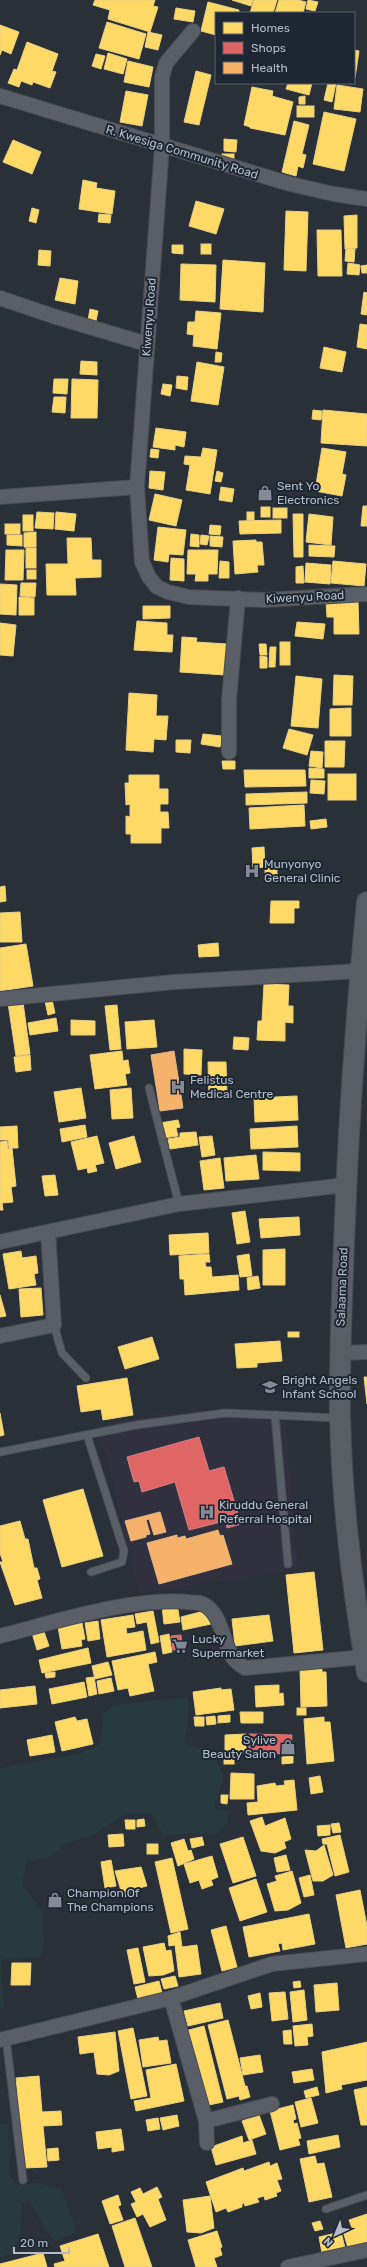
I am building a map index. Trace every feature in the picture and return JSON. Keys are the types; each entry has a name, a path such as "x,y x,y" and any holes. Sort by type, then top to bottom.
{"main road":[{"name":"Salaama Road","path":"366,1664 361,1603 346,1522 340,1419 340,1353 346,1185 361,1044 360,971 367,902"}],"street":[{"name":"Kiwenyu Road","path":"193,31 166,63 162,77 162,146 137,487 142,562 149,577 157,587 168,592 189,596 265,600 367,594"},
{"name":"R. Kwesiga Community Road","path":"0,96 290,184 334,194 367,199"},
{"path":"0,298 56,317 147,344"},
{"path":"0,497 137,487"},
{"path":"229,752 229,700 238,598"},
{"path":"0,999 174,982 360,971"},
{"path":"0,1242 179,1204 346,1185"},
{"path":"0,1336 54,1325 48,1232"},
{"path":"340,1353 367,1352"},
{"path":"0,1636 128,1606 171,1601 203,1604 215,1615 234,1660 245,1668 366,1664"},
{"path":"3,2039 171,1998 272,1964 367,1954"},
{"path":"171,1998 206,2122 207,2143"},
{"path":"206,2122 272,2104"},
{"path":"288,2267 367,2250"}],"lane":[{"path":"149,1088 179,1204"},
{"path":"54,1325 62,1353 86,1378"},
{"path":"0,1452 136,1425 225,1413 340,1419"},
{"path":"275,1415 288,1564"},
{"path":"87,1435 124,1551 122,1562 91,1572"},
{"path":"3,2039 23,2180"},
{"path":"326,2209 367,2195"}],"shaded area":[{"name":"Kiruddu General Referral Hospital","path":"189,1410 285,1410 298,1569 139,1594 106,1455 95,1425"}],"green space":[{"path":"188,1697 189,1718 184,1739 186,1745 206,1750 217,1762 224,1776 214,1808 229,1812 227,1823 218,1833 163,1835 152,1814 125,1814 93,1835 64,1844 52,1856 27,1862 22,1883 42,1912 44,1943 40,1958 2,1959 1,1975 4,2007 0,2009 0,1768 79,1754 98,1746 102,1737 103,1713 115,1705"},
{"path":"8,2124 10,2158 9,2174 17,2185 37,2183 61,2189 72,2216 75,2233 55,2241 47,2231 29,2200 22,2203 21,2228 13,2253 0,2257 0,2125"}],"building: Homes":[{"path":"95,0 155,0 153,6 158,7 150,32 108,19 110,10 93,5"},
{"path":"232,0 253,0 251,6"},
{"path":"254,0 277,0 273,12 250,12"},
{"path":"279,0 298,0 306,2 303,12 275,12"},
{"path":"308,0 318,2 315,11 306,9"},
{"path":"208,2 239,10 239,12 215,12 215,35 201,31"},
{"path":"176,8 195,11 193,22 174,19"},
{"path":"107,22 146,34 139,59 99,48"},
{"path":"0,25 19,32 11,54 2,50 0,55"},
{"path":"148,32 162,35 158,50 145,47"},
{"path":"27,42 58,54 52,71 56,72 50,88 33,82 32,85 21,81 19,87 8,83 14,69 17,70"},
{"path":"355,50 359,51 355,78"},
{"path":"108,53 127,59 123,74 104,69"},
{"path":"96,54 105,56 101,69 92,66"},
{"path":"128,61 153,67 149,87 124,82"},
{"path":"196,71 211,75 199,125 184,122"},
{"path":"288,84 312,84 309,95 286,89"},
{"path":"328,84 336,84 332,102 324,100"},
{"path":"337,85 363,89 360,112 334,109"},
{"path":"252,87 273,91 272,96 293,102 285,135 250,128 244,125"},
{"path":"126,91 148,95 142,126 120,122"},
{"path":"305,96 305,104 299,104 299,97"},
{"path":"297,106 314,106 314,117 297,117"},
{"path":"324,112 356,119 344,171 313,164"},
{"path":"294,121 309,125 302,154 306,155 303,168 298,166 296,176 282,172"},
{"path":"224,139 237,140 236,152 224,151"},
{"path":"13,140 41,152 32,174 3,162"},
{"path":"222,154 234,154 234,163 222,163"},
{"path":"83,180 97,183 96,188 115,191 112,214 79,209"},
{"path":"196,201 224,209 216,234 189,226"},
{"path":"32,208 39,210 36,223 29,221"},
{"path":"286,211 308,212 306,271 284,270"},
{"path":"99,214 111,215 110,223 98,222"},
{"path":"357,215 357,248 345,249 344,216"},
{"path":"317,230 341,230 342,276 318,276"},
{"path":"201,244 211,244 211,254 201,254"},
{"path":"172,245 183,245 183,254 172,253"},
{"path":"346,249 355,249 354,262 345,261"},
{"path":"39,250 51,251 50,266 38,265"},
{"path":"223,260 265,263 263,312 220,309"},
{"path":"348,263 360,265 359,275 347,274"},
{"path":"181,264 216,265 215,302 180,300"},
{"path":"367,265 367,273 362,273 361,266"},
{"path":"60,278 78,281 75,304 55,300"},
{"path":"364,292 367,293 367,315 361,314"},
{"path":"90,309 98,311 96,321 88,320"},
{"path":"196,311 221,313 217,349 193,346 194,335 187,334 188,322 195,322"},
{"path":"360,324 367,325 367,349 357,347"},
{"path":"324,347 346,352 342,372 320,368"},
{"path":"216,352 222,353 221,362 215,362"},
{"path":"81,361 97,362 97,375 80,374"},
{"path":"197,362 224,367 218,405 191,401"},
{"path":"177,376 188,377 187,390 176,388"},
{"path":"54,379 68,379 67,394 53,393"},
{"path":"72,379 98,380 97,418 71,418"},
{"path":"163,384 172,385 170,396 161,394"},
{"path":"54,397 66,397 65,413 52,412"},
{"path":"313,410 322,411 321,420 312,419"},
{"path":"323,410 367,414 367,446 321,443"},
{"path":"156,428 186,432 184,447 175,445 175,450 153,447"},
{"path":"203,448 217,450 210,494 186,490 190,465 184,464 185,456 201,457"},
{"path":"322,448 346,452 342,474 346,475 342,496 315,491"},
{"path":"151,449 159,450 158,458 150,457"},
{"path":"150,471 165,472 163,490 149,488"},
{"path":"217,471 223,473 221,482 215,481"},
{"path":"221,487 234,489 232,502 219,500"},
{"path":"155,494 182,500 176,526 149,520"},
{"path":"363,506 367,506 367,526 361,526"},
{"path":"261,507 270,507 270,517 261,517"},
{"path":"273,508 287,508 287,518 273,518"},
{"path":"37,512 54,513 53,529 35,528"},
{"path":"56,512 76,514 74,531 55,529"},
{"path":"247,512 254,512 254,520 247,520"},
{"path":"293,514 303,514 303,557 294,557"},
{"path":"309,514 333,517 331,545 306,542"},
{"path":"23,515 33,515 33,531 23,531"},
{"path":"281,520 281,533 240,534 239,521"},
{"path":"5,524 20,524 20,534 5,534"},
{"path":"210,525 221,526 220,535 209,534"},
{"path":"158,527 186,530 183,555 169,554 168,562 154,560"},
{"path":"36,532 36,547 24,547 24,533"},
{"path":"191,534 199,535 199,547 190,546"},
{"path":"7,535 22,535 22,546 7,545"},
{"path":"201,535 209,536 207,545 200,544"},
{"path":"210,536 223,537 222,547 210,546"},
{"path":"67,538 91,538 92,560 101,560 101,577 75,578 76,595 47,595 46,564 68,564"},
{"path":"256,540 256,542 262,542 264,565 257,565 258,572 235,574 233,541"},
{"path":"309,545 335,546 334,557 309,556"},
{"path":"26,548 36,548 36,568 26,568"},
{"path":"6,550 24,550 23,580 5,580"},
{"path":"188,550 218,550 217,574 208,574 208,581 195,581 196,574 187,574"},
{"path":"171,558 184,559 184,581 170,580"},
{"path":"220,561 229,562 229,578 219,578"},
{"path":"333,561 366,564 364,586 331,583"},
{"path":"306,563 331,565 330,584 305,582"},
{"path":"303,566 304,583 296,583 296,567"},
{"path":"27,570 36,570 36,579 27,579"},
{"path":"21,583 36,583 35,597 20,596"},
{"path":"0,584 17,585 16,615 0,614"},
{"path":"19,597 34,598 34,615 19,615"},
{"path":"358,600 359,634 334,634 334,617 327,617 326,601"},
{"path":"143,606 170,606 170,618 143,619"},
{"path":"137,621 167,623 167,635 173,635 172,652 134,650"},
{"path":"297,622 325,624 323,639 295,636"},
{"path":"0,623 16,625 13,656 0,655"},
{"path":"182,637 197,638 196,642 227,644 225,675 180,672"},
{"path":"280,642 290,642 290,665 280,665"},
{"path":"259,644 266,644 267,655 260,655"},
{"path":"270,647 276,647 275,667 269,667"},
{"path":"260,656 267,657 267,668 260,668"},
{"path":"334,675 353,676 352,705 333,705"},
{"path":"296,676 322,679 318,728 291,726"},
{"path":"129,693 157,695 156,716 168,716 166,740 154,739 153,752 126,750"},
{"path":"351,708 351,736 330,736 330,709"},
{"path":"289,729 313,735 307,755 283,748"},
{"path":"203,734 222,736 220,747 201,744"},
{"path":"176,740 191,740 190,753 176,752"},
{"path":"325,741 345,741 344,767 325,767"},
{"path":"311,751 323,752 322,768 309,766"},
{"path":"222,761 235,761 235,769 223,769"},
{"path":"309,768 324,769 324,778 309,778"},
{"path":"244,770 305,770 306,786 245,787"},
{"path":"328,774 356,774 356,800 328,800"},
{"path":"129,775 159,775 159,789 168,789 168,804 160,804 160,812 168,812 169,828 161,828 161,843 131,843 131,834 126,834 126,816 130,817 130,804 126,805 125,783 129,783"},
{"path":"311,780 325,781 324,794 310,793"},
{"path":"307,792 307,803 246,805 246,794"},
{"path":"304,805 305,826 250,829 249,808"},
{"path":"326,819 327,827 311,829 310,821"},
{"path":"264,847 265,867 253,868 252,848"},
{"path":"265,868 277,868 277,881 265,881"},
{"path":"5,886 6,901 0,902 0,887"},
{"path":"271,901 299,901 299,908 294,908 294,923 270,923"},
{"path":"20,912 22,942 0,942 0,913"},
{"path":"218,943 219,956 199,957 198,945"},
{"path":"26,944 33,986 0,991 0,948"},
{"path":"264,984 289,985 288,1006 293,1006 293,1023 285,1022 285,1041 257,1040 258,1021 262,1021"},
{"path":"51,995 55,1013 48,1015 44,997"},
{"path":"23,1002 30,1054 16,1056 8,1003"},
{"path":"117,1005 121,1049 110,1050 105,1006"},
{"path":"56,1018 58,1031 30,1035 28,1023"},
{"path":"71,1020 95,1021 95,1035 71,1035"},
{"path":"154,1020 157,1047 127,1049 125,1022"},
{"path":"234,1037 249,1038 248,1050 233,1049"},
{"path":"184,1049 202,1050 201,1075 184,1074"},
{"path":"122,1051 123,1061 128,1060 130,1073 125,1074 127,1085 95,1089 90,1055"},
{"path":"30,1055 31,1070 16,1072 14,1057"},
{"path":"208,1062 226,1062 227,1096 209,1097"},
{"path":"81,1088 86,1118 59,1122 54,1092"},
{"path":"131,1088 133,1118 112,1119 110,1090"},
{"path":"297,1096 298,1120 255,1122 254,1098"},
{"path":"178,1120 180,1127 176,1128 178,1136 163,1138 160,1123"},
{"path":"85,1125 87,1137 62,1142 60,1129"},
{"path":"17,1126 18,1148 9,1148 8,1140 0,1140 0,1127"},
{"path":"297,1126 298,1147 251,1149 250,1129"},
{"path":"196,1132 198,1145 170,1149 168,1139 180,1137 180,1133"},
{"path":"97,1136 104,1163 95,1165 97,1171 88,1173 87,1168 78,1170 71,1142"},
{"path":"134,1136 141,1162 116,1169 109,1143"},
{"path":"212,1136 215,1155 202,1157 199,1137"},
{"path":"7,1141 8,1149 12,1148 16,1186 11,1187 13,1202 2,1203 3,1210 0,1210 0,1142"},
{"path":"263,1152 300,1153 300,1171 263,1170"},
{"path":"256,1155 259,1179 226,1181 224,1158"},
{"path":"220,1158 224,1188 204,1190 200,1161"},
{"path":"55,1175 58,1195 45,1196 42,1176"},
{"path":"245,1211 250,1242 237,1244 232,1213"},
{"path":"299,1217 300,1235 261,1238 259,1219"},
{"path":"208,1233 209,1253 170,1255 169,1235"},
{"path":"285,1249 285,1285 263,1285 263,1250"},
{"path":"21,1251 22,1258 36,1256 38,1273 34,1274 36,1285 9,1289 3,1254"},
{"path":"209,1254 210,1262 205,1262 206,1267 211,1267 212,1277 238,1275 239,1290 185,1295 184,1279 180,1279 179,1256"},
{"path":"249,1254 252,1276 240,1277 237,1256"},
{"path":"258,1276 260,1288 248,1290 247,1278"},
{"path":"41,1288 43,1315 21,1317 19,1289"},
{"path":"0,1295 6,1316 0,1317"},
{"path":"288,1332 299,1332 299,1337 288,1337"},
{"path":"152,1337 159,1359 125,1369 118,1347"},
{"path":"280,1341 282,1361 257,1363 257,1367 237,1368 235,1344"},
{"path":"364,1377 367,1377 367,1404"},
{"path":"127,1378 133,1415 103,1420 101,1409 81,1412 77,1386"},
{"path":"0,1413 4,1435 0,1436"},
{"path":"83,1489 103,1556 62,1567 43,1500"},
{"path":"20,1521 25,1539 28,1539 34,1568 37,1568 40,1579 37,1580 42,1598 15,1605 0,1562 3,1562 0,1553 0,1526"},
{"path":"314,1572 323,1650 294,1653 286,1575"},
{"path":"177,1604 180,1622 164,1624 162,1606"},
{"path":"208,1610 211,1624 183,1630 181,1617"},
{"path":"153,1611 159,1642 151,1644 147,1622 137,1624 135,1614"},
{"path":"133,1615 135,1627 126,1628 127,1634 143,1631 146,1650 107,1657 101,1620"},
{"path":"269,1615 273,1641 235,1646 232,1619"},
{"path":"98,1621 100,1639 88,1641 85,1623"},
{"path":"82,1623 85,1639 81,1640 82,1646 62,1649 58,1627"},
{"path":"43,1629 49,1646 37,1650 32,1633"},
{"path":"169,1634 172,1652 163,1654 160,1636"},
{"path":"88,1648 91,1663 42,1673 39,1660"},
{"path":"155,1652 157,1662 148,1664 154,1691 130,1696 128,1688 118,1690 112,1661"},
{"path":"108,1662 112,1675 95,1679 92,1666"},
{"path":"300,1669 322,1669 322,1672 326,1672 327,1706 301,1707"},
{"path":"55,1672 55,1677 46,1678 45,1673"},
{"path":"94,1677 97,1694 89,1696 86,1678"},
{"path":"111,1678 114,1691 99,1694 97,1681"},
{"path":"84,1682 87,1697 52,1704 49,1689"},
{"path":"279,1685 279,1694 283,1693 284,1705 256,1707 255,1686"},
{"path":"35,1686 37,1704 0,1708 0,1690"},
{"path":"221,1688 221,1690 231,1689 234,1710 196,1715 193,1692"},
{"path":"297,1708 306,1708 306,1715 297,1715"},
{"path":"240,1712 263,1712 263,1723 241,1723"},
{"path":"230,1715 230,1722 218,1723 218,1716"},
{"path":"215,1716 216,1724 207,1725 206,1717"},
{"path":"75,1717 77,1721 87,1719 93,1744 62,1751 55,1722"},
{"path":"194,1717 204,1717 204,1726 195,1726"},
{"path":"324,1717 324,1722 330,1722 334,1761 307,1764 304,1719"},
{"path":"246,1734 246,1753 225,1753 225,1735"},
{"path":"52,1735 55,1752 30,1756 27,1740"},
{"path":"224,1755 234,1755 234,1764 224,1764"},
{"path":"293,1756 293,1763 282,1764 282,1757"},
{"path":"231,1773 254,1774 254,1799 230,1799"},
{"path":"320,1776 323,1792 311,1794 309,1778"},
{"path":"294,1780 297,1810 248,1815 247,1803 258,1802 257,1786 275,1783 276,1786 285,1785 284,1781"},
{"path":"221,1795 228,1795 227,1804 221,1803"},
{"path":"262,1817 265,1826 285,1818 291,1839 284,1842 286,1848 275,1853 261,1851 250,1821"},
{"path":"144,1819 145,1826 137,1827 137,1820"},
{"path":"125,1820 135,1820 135,1829 126,1829"},
{"path":"339,1823 341,1832 333,1833 331,1824"},
{"path":"330,1825 330,1835 318,1836 317,1826"},
{"path":"123,1834 124,1846 109,1847 108,1835"},
{"path":"340,1835 349,1872 335,1876 327,1844 323,1844 322,1839"},
{"path":"202,1837 204,1845 192,1848 190,1839"},
{"path":"243,1837 256,1876 233,1883 220,1844"},
{"path":"184,1839 188,1851 191,1850 194,1859 178,1866 171,1843"},
{"path":"147,1844 158,1844 158,1854 147,1854"},
{"path":"324,1845 333,1875 323,1881 313,1881 305,1850 316,1851"},
{"path":"286,1855 290,1870 277,1872 274,1858"},
{"path":"212,1856 218,1877 211,1880 213,1885 202,1889 199,1880 190,1883 184,1864"},
{"path":"172,1858 188,1929 171,1933 155,1862"},
{"path":"111,1860 116,1886 105,1888 101,1862"},
{"path":"141,1867 147,1886 131,1890 132,1895 123,1897 115,1871"},
{"path":"292,1871 301,1903 288,1910 275,1911 267,1884 277,1881 275,1876"},
{"path":"310,1875 314,1895 304,1897 299,1878"},
{"path":"256,1879 267,1912 240,1921 229,1888"},
{"path":"360,1890 367,1926 367,1944 346,1948 336,1895"},
{"path":"309,1914 315,1944 283,1950 282,1943 278,1944 280,1951 249,1957 243,1927"},
{"path":"226,1926 237,1967 222,1971 211,1930"},
{"path":"180,1932 182,1947 197,1945 201,1974 179,1977 175,1945 169,1946 168,1936"},
{"path":"164,1943 166,1951 171,1950 174,1971 163,1975 149,1976 143,1947"},
{"path":"138,1948 145,1982 134,1984 127,1950"},
{"path":"12,1963 31,1963 30,1985 11,1985"},
{"path":"175,1976 178,1986 164,1989 161,1979"},
{"path":"159,1981 162,1993 138,1999 135,1987"},
{"path":"300,1981 301,1987 294,1988 293,1982"},
{"path":"337,1983 339,2010 316,2012 314,1985"},
{"path":"304,1990 307,2020 293,2022 290,1992"},
{"path":"285,1992 288,2019 272,2021 269,1993"},
{"path":"260,1993 262,2007 251,2009 248,1996"},
{"path":"220,2003 223,2018 188,2026 184,2011"},
{"path":"228,2020 245,2086 247,2086 250,2097 240,2100 239,2096 227,2099 208,2025"},
{"path":"312,2024 313,2036 307,2037 308,2045 295,2046 293,2026"},
{"path":"204,2026 223,2102 204,2106 185,2031"},
{"path":"133,2028 147,2096 131,2099 118,2031"},
{"path":"291,2030 292,2044 284,2044 283,2031"},
{"path":"115,2032 119,2071 109,2075 97,2074 94,2052 80,2054 78,2037"},
{"path":"158,2037 159,2041 167,2040 171,2063 143,2067 139,2040"},
{"path":"367,2042 367,2080 341,2085 342,2089 326,2093 322,2052"},
{"path":"260,2055 263,2072 243,2075 240,2058"},
{"path":"176,2064 184,2101 136,2111 134,2101 151,2098 146,2070"},
{"path":"312,2069 314,2080 294,2083 292,2072"},
{"path":"39,2076 42,2112 61,2111 62,2125 43,2126 47,2167 24,2168 16,2078"},
{"path":"317,2087 319,2095 306,2098 304,2091"},
{"path":"367,2087 367,2125 361,2125 354,2090"},
{"path":"311,2098 318,2123 301,2127 295,2102"},
{"path":"293,2105 296,2119 293,2120 294,2124 297,2123 301,2138 298,2139 300,2145 280,2150 270,2111"},
{"path":"177,2115 179,2126 163,2130 160,2118"},
{"path":"259,2115 266,2134 249,2140 242,2121"},
{"path":"158,2118 160,2129 148,2131 146,2120"},
{"path":"121,2129 124,2150 112,2152 112,2147 98,2149 96,2132"},
{"path":"338,2135 340,2147 309,2154 307,2141"},
{"path":"242,2136 243,2143 252,2140 256,2154 216,2165 211,2147"},
{"path":"58,2148 59,2160 48,2161 47,2149"},
{"path":"315,2156 317,2164 324,2163 332,2197 309,2202 300,2159"},
{"path":"269,2162 270,2166 277,2163 282,2179 277,2180 281,2191 276,2193 277,2196 265,2200 264,2196 257,2198 259,2202 245,2206 244,2203 242,2204 242,2207 228,2212 226,2208 216,2212 206,2182 243,2168 244,2171"},
{"path":"157,2187 162,2197 158,2199 166,2220 150,2227 143,2214 137,2217 131,2204 136,2202 131,2192 140,2188 143,2194"},
{"path":"118,2195 121,2205 118,2206 123,2220 110,2224 102,2201"},
{"path":"210,2196 214,2228 201,2233 187,2232 183,2200"},
{"path":"367,2214 367,2242 348,2248 343,2231 352,2228 349,2220"},
{"path":"135,2218 152,2267 125,2267 112,2226"},
{"path":"320,2221 323,2229 315,2231 312,2223"},
{"path":"217,2231 222,2247 220,2248 222,2255 214,2258 217,2267 196,2267 188,2240"},
{"path":"341,2232 345,2248 322,2253 319,2237"},
{"path":"98,2234 109,2267 55,2267 54,2264 65,2261 60,2246"},
{"path":"43,2253 47,2267 0,2267 0,2264"}],"building: Shops":[{"path":"199,1437 209,1471 224,1467 241,1524 227,1528 225,1521 189,1530 175,1482 142,1492 139,1481 134,1482 127,1457"},
{"path":"181,1635 182,1649 173,1650 171,1636"},
{"path":"249,1734 292,1735 291,1754 249,1753"}],"building: Health":[{"path":"174,1051 183,1108 160,1111 151,1055"},
{"path":"160,1512 166,1532 154,1535 149,1519 146,1520 150,1534 146,1535 146,1537 131,1541 125,1521"},
{"path":"218,1530 220,1536 223,1535 232,1564 159,1584 147,1543 177,1535 177,1538 185,1536 186,1539"}],"place":[{"name":"Sent Yo Electronics","path":"265,493"},
{"name":"Munyonyo General Clinic","path":"252,871"},
{"name":"Felistus Medical Centre","path":"178,1087"},
{"name":"Bright Angels Infant School","path":"270,1387"},
{"name":"Kiruddu General Referral Hospital","path":"207,1512"},
{"name":"Lucky Supermarket","path":"180,1646"},
{"name":"Sylive Beauty Salon","path":"288,1747"},
{"name":"Champion Of The Champions","path":"55,1900"}]}
